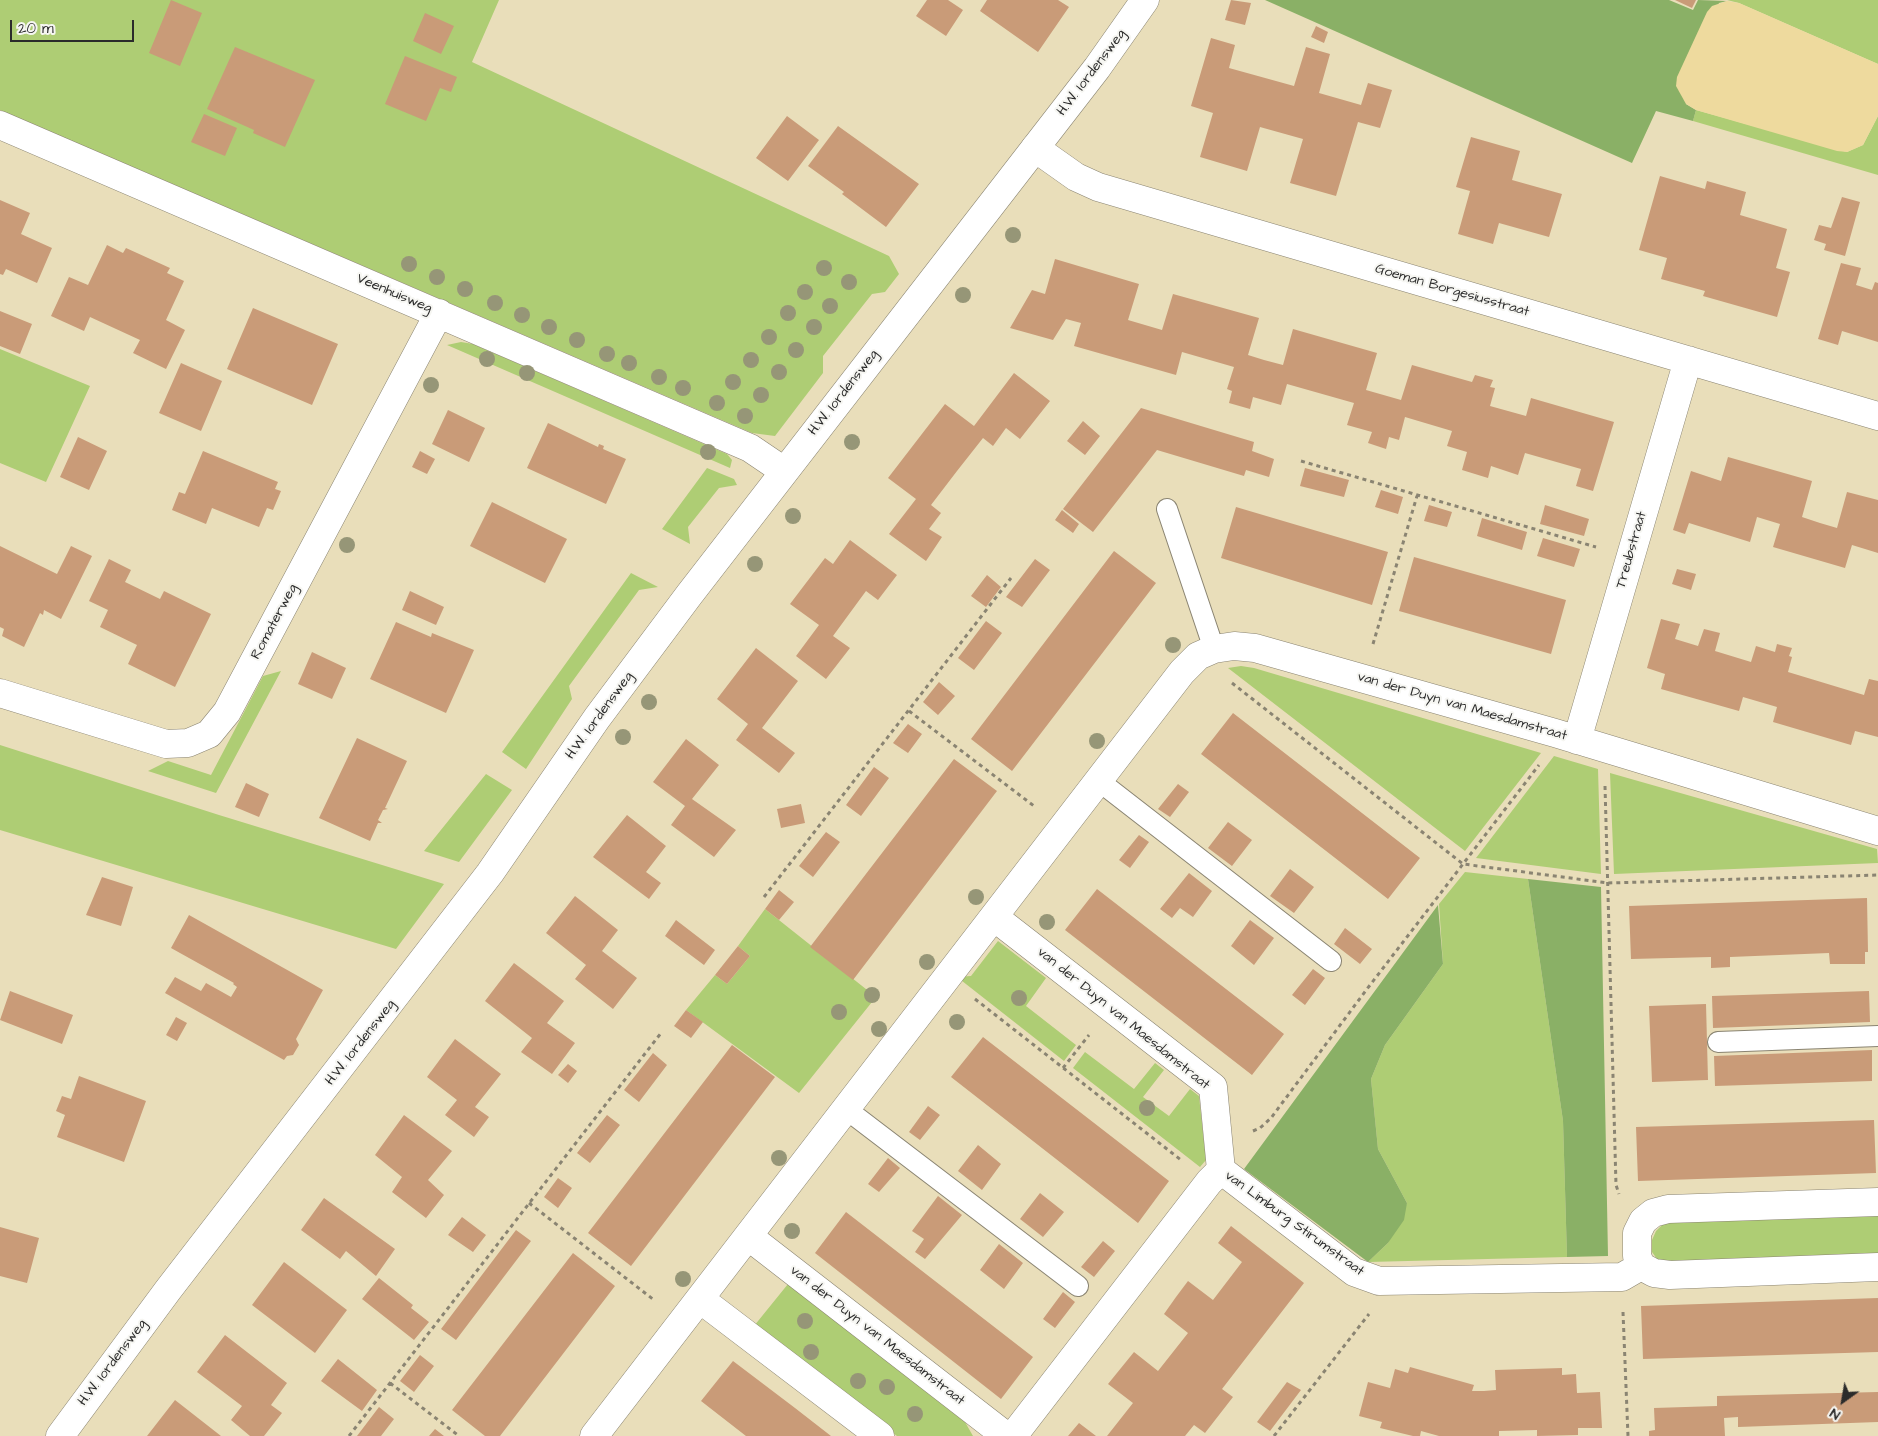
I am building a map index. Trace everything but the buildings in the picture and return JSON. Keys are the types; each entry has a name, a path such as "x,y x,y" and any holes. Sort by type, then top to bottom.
{"street":[{"name":"H.W. Iordensweg","path":"60,1436 168,1290 490,873 597,718 784,471 1097,68 1145,0"},
{"name":"Veenhuisweg","path":"0,125 750,448 784,471"},
{"name":"Goeman Borgesiusstraat","path":"1035,148 1076,177 1098,187 1878,416"},
{"name":"Romaterweg","path":"0,693 166,744 188,743 212,731 228,712 439,313"},
{"name":"Treubstraat","path":"1566,737 1630,557 1688,360"},
{"name":"van der Duyn van Maesdamstraat","path":"1206,653 1234,646 1255,648 1566,737 1878,831"},
{"path":"599,1434 682,1322 1182,672 1206,653"},
{"name":"van der Duyn van Maesdamstraat","path":"994,917 1213,1087 1217,1134 1215,1176"},
{"name":"van Limburg Stirumstraat","path":"1013,1436 1215,1176 1354,1272 1369,1278 1388,1282 1631,1271"},
{"path":"1878,1202 1668,1209 1642,1221 1637,1232 1637,1256 1631,1271 1670,1275 1878,1268"},
{"name":"van der Duyn van Maesdamstraat","path":"748,1236 1006,1436"},
{"path":"700,1299 880,1436"}],"lane":[{"path":"1166,509 1206,653"},
{"path":"1099,781 1331,961"},
{"path":"1718,1042 1878,1036"},
{"path":"846,1109 1078,1286"}],"path":[{"path":"1301,461 1630,557"},
{"path":"1363,679 1417,496"},
{"path":"764,897 1011,578"},
{"path":"1206,653 1462,864 1608,883 1878,875"},
{"path":"909,711 1063,827"},
{"path":"1217,1134 1250,1132 1260,1128 1271,1118 1547,754 1566,737"},
{"path":"1608,750 1604,771 1616,1185 1623,1208 1642,1221"},
{"path":"947,977 1063,1068 1215,1176"},
{"path":"1063,1068 1111,1008"},
{"path":"349,1436 661,1033"},
{"path":"528,1203 682,1322"},
{"path":"1628,1436 1631,1271"},
{"path":"1274,1436 1379,1301 1388,1282"},
{"path":"390,1383 458,1436"}],"green space":[{"path":"0,0 499,0 472,62 889,256 899,274 885,292 872,294 823,356 823,373 775,436 752,433 0,110"},
{"path":"1265,0 1669,0 1693,10 1698,0 1727,1 1719,3 1686,104 1696,110 1693,121 1656,111 1632,163"},
{"path":"1727,0 1878,0 1878,64 1739,3"},
{"path":"1696,110 1847,152 1863,145 1878,116 1878,175 1693,121"},
{"path":"461,342 473,344 727,454 732,460 730,468 447,345"},
{"path":"0,349 90,386 46,482 0,463"},
{"path":"707,468 734,479 737,485 719,488 688,527 690,544 662,529"},
{"path":"631,573 658,587 639,590 569,686 572,699 526,769 502,752"},
{"path":"1241,666 1254,668 1541,753 1465,851 1228,668"},
{"path":"281,671 216,793 148,771 168,761 211,775 263,676"},
{"path":"0,745 444,884 396,949 0,830"},
{"path":"1554,756 1598,769 1601,874 1476,858"},
{"path":"1610,773 1877,849 1878,863 1614,874"},
{"path":"486,774 512,790 459,862 424,851"},
{"path":"1465,872 1528,879 1563,1121 1567,1257 1368,1262 1388,1243 1407,1203 1378,1149 1371,1079 1385,1045 1443,964 1439,904"},
{"path":"1528,879 1601,887 1608,1256 1567,1257 1563,1121"},
{"path":"1438,905 1443,964 1385,1045 1371,1079 1378,1149 1407,1203 1404,1220 1388,1243 1368,1262 1244,1169"},
{"path":"765,909 876,997 799,1093 686,1010 715,975 727,984 750,956 738,946"},
{"path":"998,941 1046,978 1026,1006 1076,1045 1064,1061 957,977 971,976"},
{"path":"1085,1052 1134,1089 1155,1063 1164,1070 1143,1097 1169,1116 1190,1089 1199,1096 1206,1160 1200,1167 1073,1068"},
{"path":"1878,1212 1878,1260 1677,1267 1657,1259 1652,1252 1652,1240 1656,1231 1663,1224 1672,1220"},
{"path":"788,1284 965,1422 973,1436 897,1436 754,1326"}],"sand":[{"path":"1727,1 1739,3 1878,64 1878,116 1863,145 1847,152 1837,151 1696,110 1686,104 1676,86 1677,77 1707,12 1712,6"}]}
